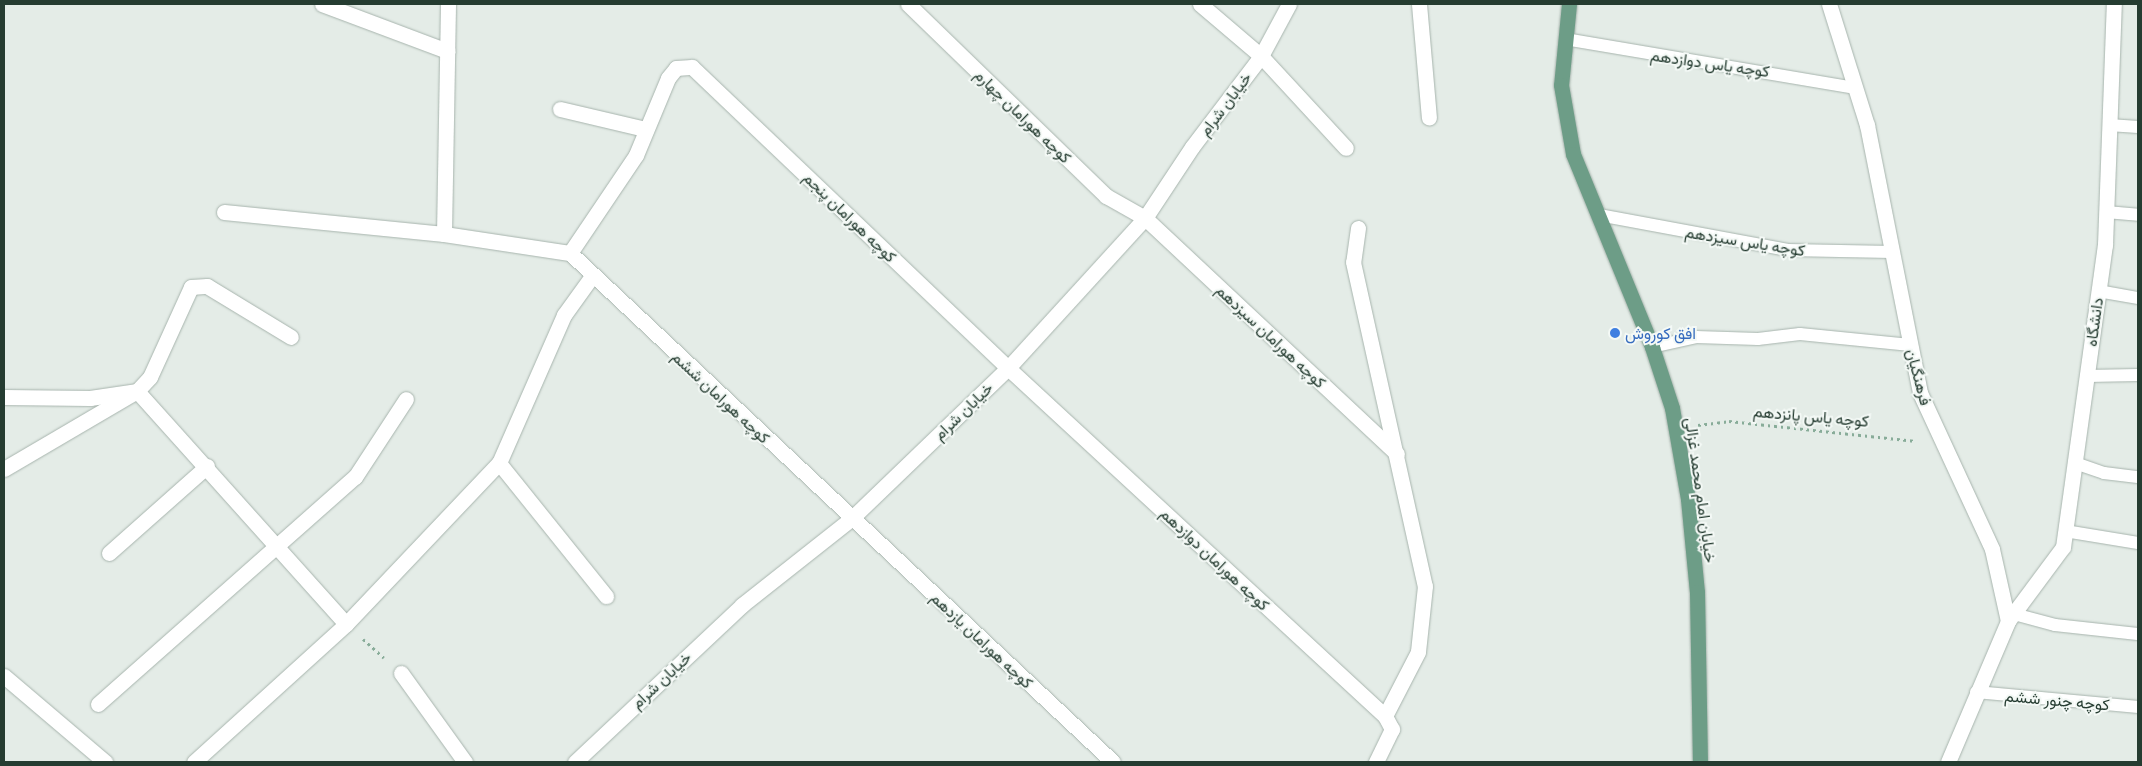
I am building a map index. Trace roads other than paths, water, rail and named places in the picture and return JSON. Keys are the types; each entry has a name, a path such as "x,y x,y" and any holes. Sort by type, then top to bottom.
{"main road":[{"name":"خیابان امام محمد غزالی","path":"1569,4 1561,84 1573,154 1652,346 1676,427 1688,499 1697,592 1700,762"}],"street":[{"path":"322,4 447,50"},
{"path":"444,234 448,4"},
{"name":"کوچه هورامان چهارم","path":"908,4 1106,196 1145,218"},
{"path":"1200,4 1261,56 1346,148"},
{"name":"خیابان شرام","path":"574,762 742,605 851,519 1008,368 1145,218 1261,56 1289,4"},
{"path":"1419,4 1429,118"},
{"name":"فرهنگیان","path":"1829,4 1856,88 1892,252 1920,393 1992,549 2011,617"},
{"name":"دانشگاه","path":"2011,617 2063,547 2098,291 2106,212 2114,4"},
{"name":"کوچه هورامان پنجم","path":"645,130 668,78 676,68 692,67 1008,368"},
{"path":"224,212 444,234 570,252 636,155 645,130 560,109"},
{"name":"کوچه هورامان سيزدهم","path":"1145,218 1397,454"},
{"path":"1358,228 1353,262 1425,586 1418,652 1385,716 1392,729 1376,762"},
{"name":"کوچه هورامان ششم","path":"570,252 592,276 851,519"},
{"path":"194,762 346,624 499,463 564,315 592,276"},
{"path":"4,469 137,391 150,377 191,287 207,286 291,337"},
{"name":"کوچه هورامان دوازدهم","path":"1008,368 1385,716"},
{"path":"137,391 207,466 275,547 346,624"},
{"path":"4,397 90,398 137,391"},
{"path":"98,704 355,477 406,399"},
{"path":"499,463 606,596"},
{"path":"109,553 207,466"},
{"name":"کوچه هورامان يازدهم","path":"851,519 1113,762"},
{"path":"1948,762 1976,692 2011,617"},
{"path":"401,673 465,762"},
{"path":"4,676 105,762"}],"lane":[{"name":"کوچه یاس دوازدهم","path":"1565,38 1856,88"},
{"path":"2109,125 2138,127"},
{"path":"2106,212 2138,215"},
{"name":"کوچه یاس سیزدهم","path":"1599,215 1788,250 1892,252"},
{"path":"2098,291 2138,298"},
{"path":"1652,346 1696,337 1758,339 1800,334 1910,345"},
{"path":"2086,376 2138,375"},
{"path":"2074,463 2104,473 2138,477"},
{"path":"2065,531 2138,543"},
{"path":"2011,617 2055,626 2138,634"},
{"name":"کوچه چنور ششم","path":"1976,692 2138,707"}],"place":[{"name":"افق کوروش","path":"1615,333"}]}
